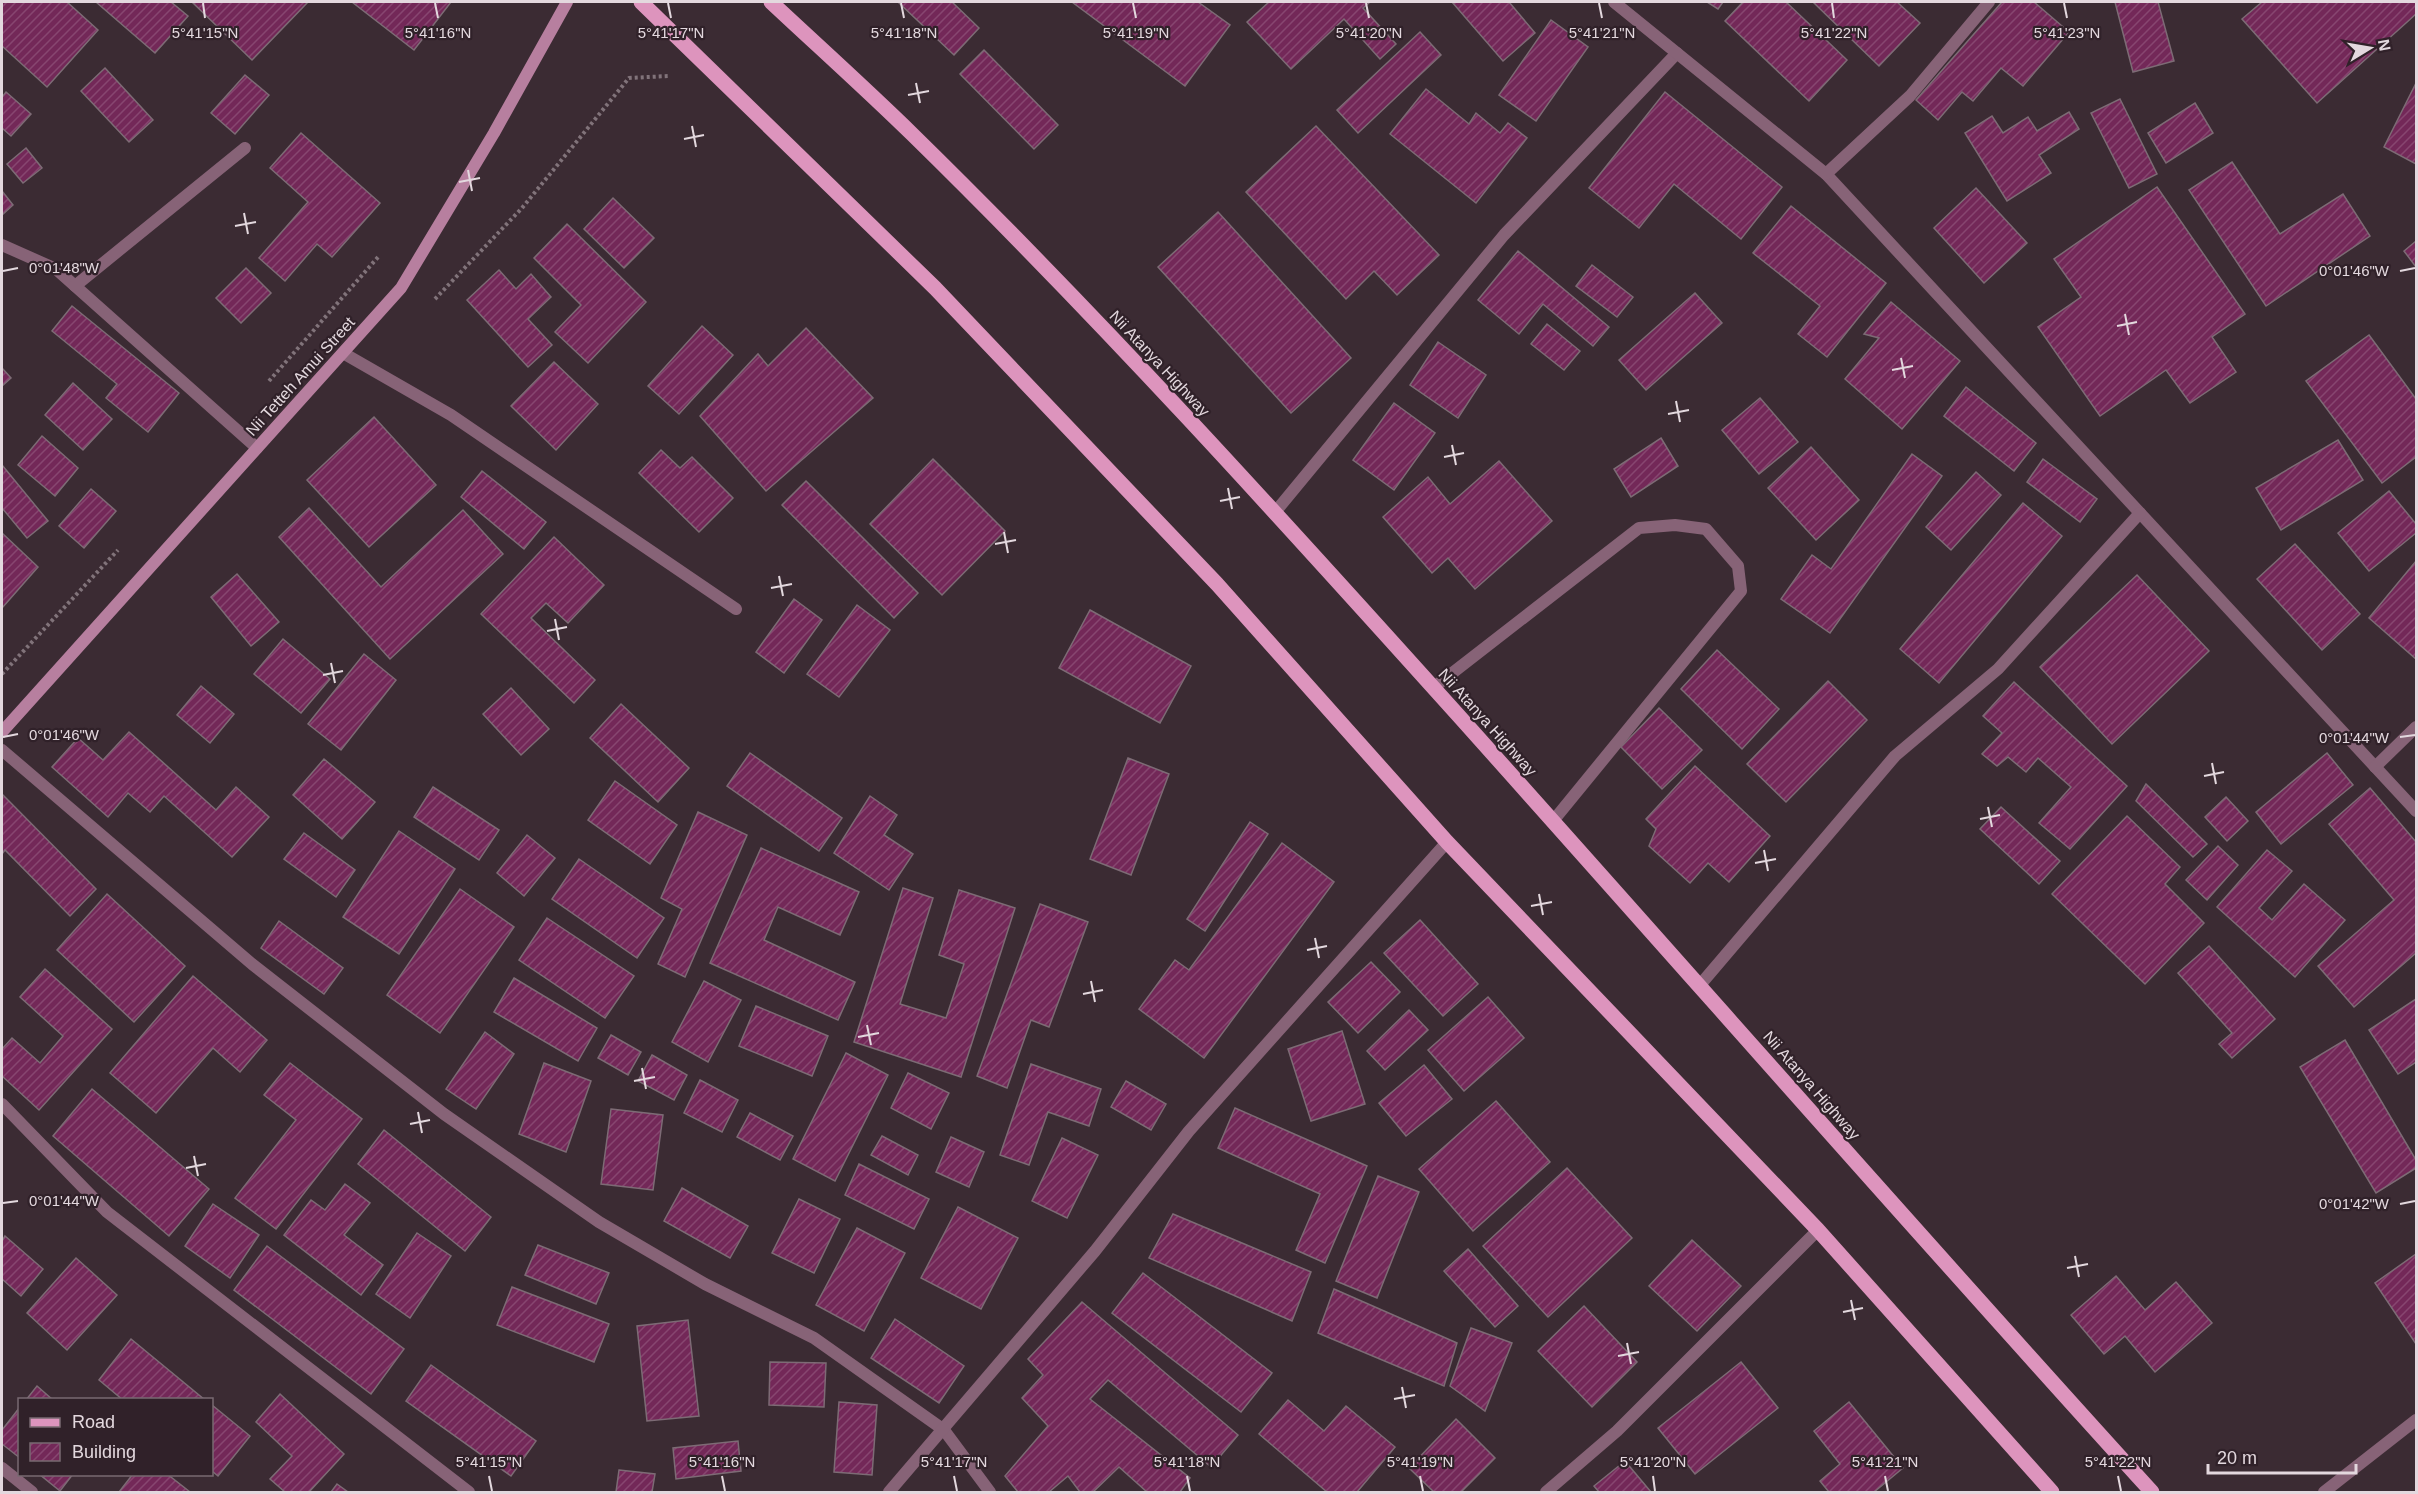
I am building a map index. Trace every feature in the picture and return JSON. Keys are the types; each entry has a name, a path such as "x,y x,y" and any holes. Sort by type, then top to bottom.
{"main road":[{"name":"Nii Tetteh Amui Street","path":"2,732 401,288 494,134 567,2"},
{"path":"641,2 935,288 1217,584 1447,842 1818,1230 2052,1492"},
{"name":"Nii Atanya Highway","path":"771,2 910,132 1056,279 1276,511 1700,985 1929,1248 2151,1492"}],"street":[{"path":"1614,2 1826,174 2416,811"},
{"path":"1826,174 1910,96 1989,2"},
{"path":"1276,511 1504,235 1677,53"},
{"path":"75,286 245,148"},
{"path":"2,245 56,269 257,448"},
{"path":"343,353 451,416 736,609"},
{"path":"1700,985 1895,756 1998,669 2140,513"},
{"path":"1433,688 1639,528 1675,525 1706,529 1738,566 1741,591 1553,821"},
{"path":"2375,766 2416,727"},
{"path":"2,750 252,964 444,1114 599,1222 705,1284 814,1338 944,1430 990,1492"},
{"path":"889,1492 1095,1251 1189,1131 1447,842"},
{"path":"2,1104 107,1212 468,1492"},
{"path":"1546,1492 1617,1431 1818,1230"},
{"path":"2324,1492 2416,1420"},
{"path":"2,1468 32,1492"}],"path":[{"path":"434,300 522,208 628,78 668,76 678,83"},
{"path":"231,425 386,249"},
{"path":"2,674 123,544"}],"building":[{"path":"2,2 67,2 98,30 47,87 2,46"},
{"path":"96,2 171,2 188,16 155,53"},
{"path":"192,2 308,2 252,60"},
{"path":"352,2 451,2 414,50"},
{"path":"898,2 952,2 979,28 954,55"},
{"path":"1072,2 1198,2 1230,25 1185,86"},
{"path":"1269,2 1370,2 1363,8 1396,44 1380,59 1344,19 1291,69 1247,22"},
{"path":"1452,2 1509,2 1535,33 1503,61"},
{"path":"1707,2 1723,2 1718,9"},
{"path":"1743,2 1786,2 1847,60 1809,101 1725,21"},
{"path":"1813,2 1897,2 1920,23 1879,66"},
{"path":"2002,2 2034,2 2069,32 2023,86 2001,68 1973,101 1962,92 1938,120 1916,100"},
{"path":"2115,2 2158,2 2174,61 2133,72"},
{"path":"2262,2 2416,2 2416,14 2317,103 2242,19"},
{"path":"1551,20 1588,47 1536,121 1499,95"},
{"path":"1420,32 1441,55 1358,133 1337,110"},
{"path":"984,50 1058,125 1034,149 960,74"},
{"path":"105,68 153,120 129,142 81,91"},
{"path":"245,75 269,95 235,134 211,113"},
{"path":"2416,83 2416,164 2384,147"},
{"path":"1426,89 1469,124 1476,113 1500,133 1508,123 1527,138 1476,203 1390,134"},
{"path":"6,92 31,114 11,136 2,128 2,97"},
{"path":"1665,92 1782,187 1741,239 1674,184 1639,228 1589,188"},
{"path":"2120,99 2157,174 2129,188 2091,113"},
{"path":"2195,103 2213,133 2166,163 2148,133"},
{"path":"2069,112 2079,129 2039,155 2051,173 2007,201 1965,133 1992,116 2003,133 2028,117 2037,131"},
{"path":"1316,126 1439,255 1397,295 1374,271 1346,299 1246,192"},
{"path":"301,133 380,203 332,257 317,244 285,281 259,258 308,202 270,168"},
{"path":"26,148 42,168 23,183 7,164"},
{"path":"2232,162 2280,234 2343,194 2370,236 2266,306 2189,190"},
{"path":"2157,187 2245,314 2212,337 2236,372 2190,403 2166,370 2100,416 2038,327 2081,297 2054,259"},
{"path":"1976,188 2027,243 1984,283 1934,228"},
{"path":"2,191 13,205 2,215"},
{"path":"613,198 654,238 624,268 584,229"},
{"path":"1791,206 1886,283 1827,357 1798,334 1820,306 1753,253"},
{"path":"1218,212 1351,358 1291,413 1158,267"},
{"path":"567,224 646,302 588,363 555,332 581,305 534,258"},
{"path":"2416,241 2416,267 2404,251"},
{"path":"1518,251 1609,327 1593,346 1543,304 1519,334 1478,300"},
{"path":"1592,265 1633,297 1617,317 1576,286"},
{"path":"246,268 271,293 241,323 216,298"},
{"path":"499,270 516,289 531,274 551,297 528,319 552,345 528,367 467,300"},
{"path":"1695,293 1722,323 1646,390 1619,360"},
{"path":"1891,302 1960,361 1902,429 1845,379 1879,338 1864,334"},
{"path":"72,306 179,393 148,432 106,398 117,384 52,331"},
{"path":"1547,324 1580,351 1564,370 1531,344"},
{"path":"702,326 733,355 679,414 648,386"},
{"path":"806,328 873,398 766,491 700,416 758,354 768,366"},
{"path":"2369,335 2416,399 2416,457 2382,483 2306,381"},
{"path":"1438,342 1486,375 1458,418 1410,385"},
{"path":"554,362 598,404 556,450 511,406"},
{"path":"2,368 11,378 2,386"},
{"path":"73,383 112,419 83,450 45,415"},
{"path":"1966,387 2036,443 2014,471 1944,416"},
{"path":"1760,398 1798,442 1759,474 1722,430"},
{"path":"1394,403 1435,433 1394,490 1353,460"},
{"path":"374,417 436,485 369,547 307,480"},
{"path":"42,436 78,468 55,496 18,465"},
{"path":"1661,438 1678,466 1631,497 1614,469"},
{"path":"2338,440 2363,480 2281,530 2256,488"},
{"path":"1811,447 1859,500 1816,540 1768,488"},
{"path":"661,450 680,468 692,457 733,498 699,532 639,473"},
{"path":"1912,454 1942,476 1830,633 1781,599 1812,555 1831,569"},
{"path":"933,459 1005,531 942,595 870,524"},
{"path":"2043,459 2097,499 2080,522 2027,482"},
{"path":"1499,461 1552,521 1475,589 1448,558 1432,573 1383,517 1428,477 1450,504"},
{"path":"2,465 48,521 27,538 2,508"},
{"path":"482,471 546,522 524,549 461,497"},
{"path":"1976,472 2001,495 1951,550 1926,527"},
{"path":"806,481 918,593 894,618 782,505"},
{"path":"91,489 116,511 84,548 59,526"},
{"path":"2389,491 2416,524 2416,533 2369,571 2338,533"},
{"path":"2023,503 2062,536 1939,683 1900,649"},
{"path":"309,508 381,587 463,510 503,554 390,659 279,537"},
{"path":"2,533 38,567 2,608"},
{"path":"554,537 604,585 568,623 546,603 531,618 595,680 574,703 481,614"},
{"path":"2295,544 2360,614 2322,650 2257,579"},
{"path":"2416,561 2416,659 2369,618"},
{"path":"237,574 279,622 251,646 211,597"},
{"path":"2137,575 2209,651 2112,744 2040,667"},
{"path":"794,599 822,620 784,673 756,652"},
{"path":"857,605 890,630 839,697 807,674"},
{"path":"1090,610 1191,666 1160,723 1059,668"},
{"path":"283,639 330,679 301,713 254,674"},
{"path":"1717,650 1779,709 1742,749 1681,689"},
{"path":"364,654 396,680 341,750 308,724"},
{"path":"1828,681 1867,720 1786,802 1747,764"},
{"path":"2014,682 2127,786 2070,849 2039,823 2071,787 2038,758 2026,772 2008,757 1997,766 1982,754 2002,733 1983,716"},
{"path":"201,686 234,714 210,743 177,715"},
{"path":"511,688 549,729 521,755 483,714"},
{"path":"621,704 689,768 658,802 590,738"},
{"path":"1659,708 1702,750 1662,789 1621,747"},
{"path":"129,732 216,810 236,787 269,817 232,857 164,796 150,812 128,793 108,817 52,767 78,738 103,760"},
{"path":"750,753 842,818 819,851 727,786"},
{"path":"2327,753 2353,785 2281,844 2256,812"},
{"path":"1128,758 1169,774 1131,875 1090,859"},
{"path":"324,759 375,802 342,839 293,795"},
{"path":"1695,766 1770,836 1729,882 1708,863 1690,883 1649,846 1656,829 1646,819"},
{"path":"615,781 677,825 650,864 588,820"},
{"path":"2146,784 2207,844 2193,857 2136,801"},
{"path":"433,787 499,830 479,860 414,817"},
{"path":"2370,788 2416,842 2416,953 2354,1007 2318,966 2394,900 2329,824"},
{"path":"2,794 96,889 70,916 5,850 2,854"},
{"path":"870,796 897,815 884,835 913,854 889,890 834,853"},
{"path":"2226,797 2248,821 2227,841 2205,817"},
{"path":"2001,807 2060,861 2039,884 1980,829"},
{"path":"698,812 747,835 685,977 658,964 682,909 661,898"},
{"path":"2127,816 2180,867 2165,884 2204,923 2145,984 2052,894"},
{"path":"1250,822 1268,834 1205,931 1187,919"},
{"path":"399,831 455,869 399,954 343,917"},
{"path":"304,833 355,870 336,897 284,859"},
{"path":"527,835 555,858 524,896 497,873"},
{"path":"1282,843 1334,882 1204,1058 1139,1009 1175,960 1189,970"},
{"path":"2218,846 2238,865 2207,900 2186,880"},
{"path":"761,848 859,892 840,935 778,907 764,940 855,982 838,1020 710,963"},
{"path":"2267,850 2292,871 2259,908 2272,920 2304,884 2345,920 2295,977 2217,907"},
{"path":"579,859 664,918 637,958 552,899"},
{"path":"903,888 933,898 900,1004 946,1018 964,964 939,955 959,890 1015,908 961,1077 854,1042"},
{"path":"460,889 514,927 440,1033 387,995"},
{"path":"107,894 185,966 134,1022 57,950"},
{"path":"1040,904 1088,922 1049,1027 1031,1020 1007,1088 977,1076"},
{"path":"547,918 634,976 605,1018 519,960"},
{"path":"1420,920 1478,984 1443,1016 1384,953"},
{"path":"279,921 343,968 324,994 261,948"},
{"path":"2209,946 2275,1019 2232,1058 2219,1044 2232,1033 2178,973"},
{"path":"1371,962 1400,992 1358,1033 1328,1002"},
{"path":"45,969 112,1029 39,1110 2,1076 2,1049 12,1038 40,1063 63,1036 20,997"},
{"path":"193,976 267,1040 240,1072 213,1048 156,1113 110,1073"},
{"path":"514,978 597,1028 578,1061 494,1012"},
{"path":"704,981 741,1000 708,1062 672,1042"},
{"path":"1488,997 1524,1038 1464,1091 1428,1050"},
{"path":"2416,999 2416,1062 2398,1074 2369,1030"},
{"path":"756,1006 828,1036 812,1076 739,1046"},
{"path":"1409,1010 1428,1030 1385,1070 1367,1051"},
{"path":"1342,1031 1365,1104 1311,1121 1288,1049"},
{"path":"485,1032 514,1054 476,1109 446,1089"},
{"path":"611,1035 641,1052 628,1075 598,1058"},
{"path":"2345,1040 2416,1160 2416,1168 2376,1193 2300,1067"},
{"path":"846,1053 888,1075 835,1181 793,1159"},
{"path":"652,1055 687,1075 674,1100 638,1081"},
{"path":"290,1063 362,1119 276,1229 235,1198 296,1120 264,1095"},
{"path":"544,1063 591,1081 566,1152 519,1134"},
{"path":"1031,1064 1101,1089 1089,1126 1048,1112 1029,1165 1000,1155"},
{"path":"1424,1065 1452,1099 1406,1136 1379,1103"},
{"path":"908,1073 949,1093 931,1129 891,1108"},
{"path":"700,1080 738,1100 722,1132 684,1113"},
{"path":"1126,1081 1166,1104 1151,1130 1111,1107"},
{"path":"92,1089 209,1189 169,1236 53,1136"},
{"path":"1496,1101 1550,1162 1473,1231 1419,1169"},
{"path":"1235,1108 1367,1166 1325,1263 1296,1250 1320,1194 1218,1148"},
{"path":"611,1109 663,1115 653,1190 601,1184"},
{"path":"750,1113 793,1136 780,1160 737,1137"},
{"path":"384,1130 491,1217 465,1251 358,1164"},
{"path":"882,1136 918,1155 908,1175 871,1155"},
{"path":"951,1137 984,1152 969,1187 936,1172"},
{"path":"1062,1138 1098,1155 1067,1218 1032,1201"},
{"path":"859,1164 929,1199 914,1229 845,1195"},
{"path":"1567,1168 1632,1238 1548,1317 1483,1246"},
{"path":"1378,1176 1419,1192 1377,1298 1336,1281"},
{"path":"345,1184 370,1203 344,1235 383,1265 361,1295 284,1235 311,1200 325,1210"},
{"path":"682,1188 748,1226 730,1258 664,1221"},
{"path":"799,1199 840,1219 814,1273 772,1253"},
{"path":"213,1204 259,1235 230,1278 185,1246"},
{"path":"958,1207 1018,1238 981,1309 921,1278"},
{"path":"1173,1214 1311,1272 1292,1321 1149,1258"},
{"path":"857,1228 905,1253 864,1331 816,1305"},
{"path":"417,1233 451,1256 410,1318 376,1294"},
{"path":"5,1236 43,1269 21,1296 2,1279 2,1241"},
{"path":"1692,1240 1741,1286 1697,1331 1649,1286"},
{"path":"538,1245 609,1273 596,1304 525,1275"},
{"path":"267,1246 404,1349 371,1394 234,1290"},
{"path":"1468,1249 1518,1306 1495,1327 1444,1271"},
{"path":"2416,1254 2416,1344 2375,1283"},
{"path":"76,1258 117,1295 67,1350 27,1313"},
{"path":"1143,1273 1272,1373 1241,1412 1112,1313"},
{"path":"2116,1276 2145,1310 2176,1282 2212,1323 2155,1372 2125,1336 2104,1354 2071,1315"},
{"path":"512,1287 609,1324 594,1362 497,1325"},
{"path":"1334,1289 1457,1343 1444,1386 1318,1333"},
{"path":"1082,1302 1238,1435 1211,1467 1108,1380 1090,1399 1190,1478 1180,1492 1147,1492 1119,1467 1093,1492 1080,1492 1068,1476 1049,1492 1018,1492 1005,1476 1048,1426 1022,1398 1043,1375 1028,1359"},
{"path":"1584,1306 1637,1362 1592,1407 1538,1351"},
{"path":"895,1319 964,1366 939,1403 871,1358"},
{"path":"688,1320 699,1416 647,1421 637,1326"},
{"path":"1471,1328 1512,1343 1485,1411 1450,1386"},
{"path":"131,1339 203,1398 121,1398 99,1380"},
{"path":"770,1362 826,1363 824,1407 769,1405"},
{"path":"1741,1362 1778,1408 1695,1474 1658,1428"},
{"path":"431,1365 536,1441 511,1476 406,1401"},
{"path":"37,1386 51,1398 28,1398"},
{"path":"280,1394 344,1454 309,1492 285,1492 270,1479 292,1456 256,1422"},
{"path":"1288,1400 1324,1431 1346,1406 1395,1447 1357,1492 1327,1492 1259,1434"},
{"path":"839,1402 877,1405 872,1475 834,1472"},
{"path":"1849,1402 1903,1468 1874,1492 1829,1492 1820,1481 1840,1464 1814,1431"},
{"path":"213,1406 250,1436 218,1476 213,1472"},
{"path":"18,1410 18,1456 2,1444 2,1430"},
{"path":"1456,1419 1495,1458 1461,1492 1434,1492 1409,1468"},
{"path":"738,1441 741,1471 676,1479 673,1448"},
{"path":"1625,1461 1651,1492 1599,1492 1594,1486"},
{"path":"619,1470 655,1474 652,1492 616,1492"},
{"path":"41,1476 71,1476 60,1491"},
{"path":"131,1476 170,1476 190,1492 119,1492"},
{"path":"337,1484 348,1492 331,1492"}]}
